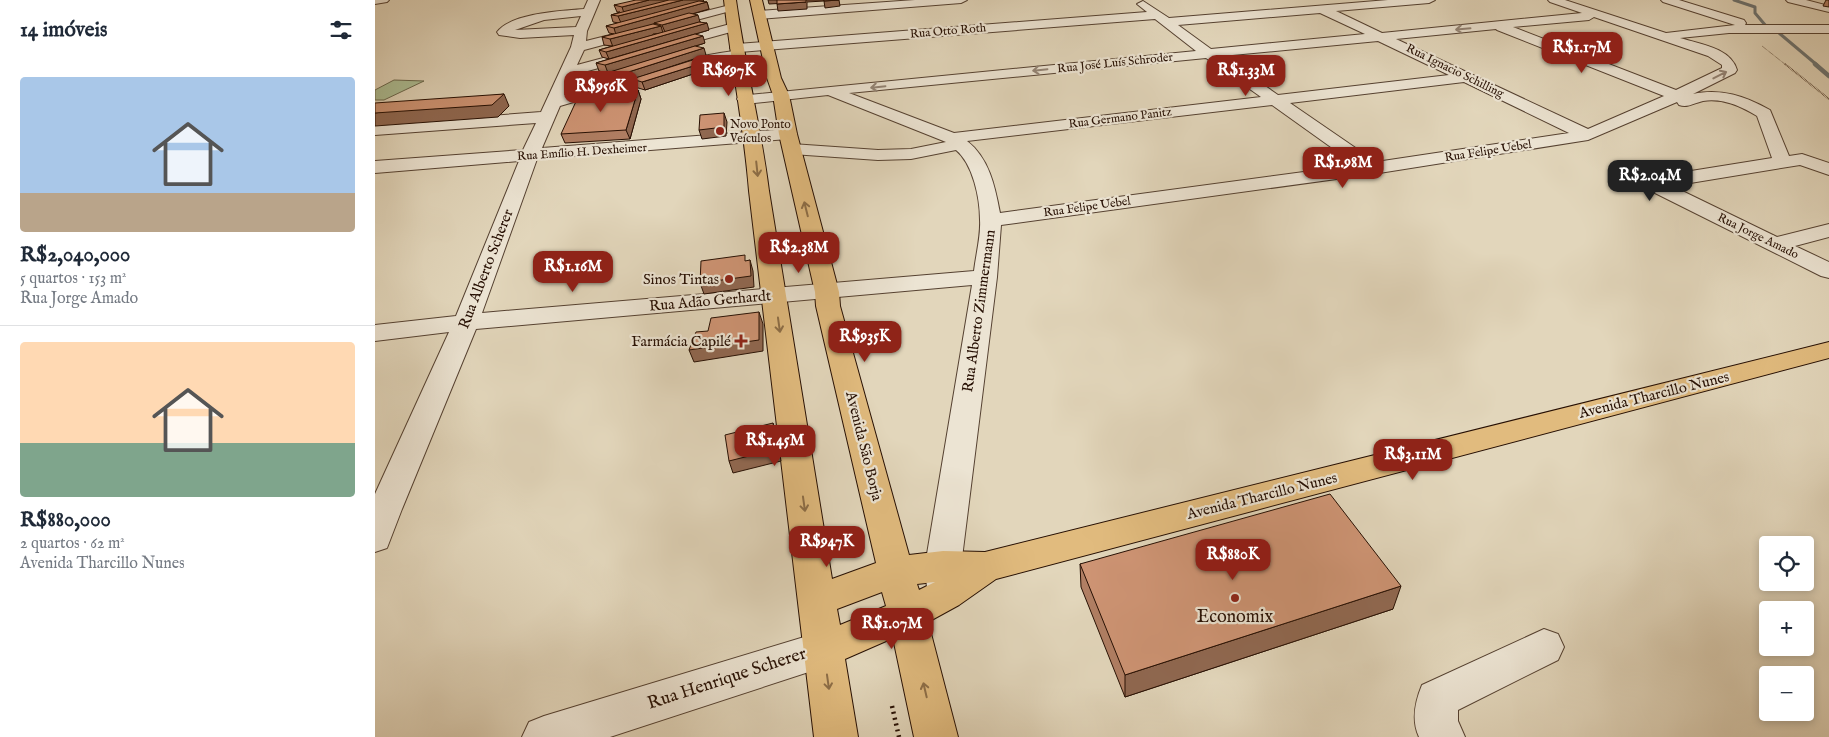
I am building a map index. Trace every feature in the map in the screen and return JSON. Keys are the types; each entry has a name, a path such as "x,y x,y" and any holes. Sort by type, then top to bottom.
{"main road":[{"path":"730,4 753,139 836,737"},
{"name":"Avenida São Borja","path":"758,7 827,292 828,306 907,614 936,737"},
{"name":"Avenida Tharcillo Nunes","path":"907,614 945,580 985,567 1829,350"},
{"path":"817,600 896,571"},
{"name":"Avenida Tharcillo Nunes","path":"896,571 945,580"},
{"name":"Rua Henrique Scherer","path":"824,649 907,614"}],"street":[{"path":"375,1 383,0"},
{"path":"758,7 961,0"},
{"path":"1138,0 1208,53 1373,168"},
{"name":"Rua Otto Roth","path":"375,130 550,110 685,65 737,51 766,46 1163,18 1322,9 1371,2 1429,0"},
{"path":"1553,0 1663,36 1756,28 1829,29"},
{"path":"1667,0 1756,28"},
{"path":"1792,0 1829,10"},
{"path":"585,23 532,20 508,28 503,32 520,34 585,23 730,4"},
{"name":"Rua Ignacio Schilling","path":"1322,9 1383,36 1588,136"},
{"name":"Rua José Luís Schroder","path":"829,92 1598,15"},
{"name":"Rua Alberto Scherer","path":"378,519 466,322 530,155 567,72 585,23"},
{"path":"567,72 734,26"},
{"path":"1498,26 1677,96"},
{"path":"1790,28 1829,43"},
{"name":"Rua Felipe Uebel","path":"991,220 1373,168 1588,136 1730,70 1728,63 1713,54 1663,36"},
{"name":"Rua Germano Panitz","path":"790,142 878,155 911,154 956,141 1467,78"},
{"path":"745,99 777,87"},
{"name":"Rua Alberto Zimmermann","path":"777,87 829,92 956,141 972,154 985,186 991,220 985,277 951,502 945,580"},
{"path":"1564,139 1595,140 1696,97 1715,96 1749,104 1764,113 1782,162"},
{"name":"Rua Emílio H. Dexheimer","path":"375,167 753,139 790,142"},
{"name":"Rua Jorge Amado","path":"1829,169 1802,159 1666,181 1658,187 1829,271"},
{"path":"1775,244 1829,230"},
{"name":"Rua Adão Gerhardt","path":"375,333 466,322 985,277"},
{"path":"1443,737 1436,727 1437,699 1544,646"},
{"name":"Rua Henrique Scherer","path":"544,737 824,649"}],"path":[{"path":"1737,29 1829,99"}],"green space":[{"path":"394,80 424,81 384,100 375,100 375,90"}],"building":[{"path":"636,0 649,0 622,7 614,5"},
{"path":"669,0 683,0 618,16 611,15"},
{"path":"777,0 806,0 806,2 777,4"},
{"path":"699,1 707,2 614,28 606,26"},
{"path":"689,13 698,15 662,25 654,23"},
{"path":"699,22 707,23 606,52 599,50"},
{"path":"653,24 661,26 610,39 602,37"},
{"path":"695,34 703,36 605,65 596,63"},
{"path":"695,46 704,48 600,81 590,78"},
{"path":"696,59 706,62 642,82 632,79"},
{"path":"638,90 626,130 561,134 579,95"},
{"path":"504,94 492,105 375,113 375,103"},
{"path":"724,113 724,127 699,130 700,115"},
{"path":"745,255 745,261 750,260 751,276 700,283 701,261"},
{"path":"759,312 759,340 689,350 696,332 708,331 711,318"},
{"path":"773,423 777,449 729,461 725,435"},
{"name":"Economix","path":"1330,494 1401,586 1125,675 1080,564"}],"waterway":[{"path":"1734,0 1755,7 1755,13 1766,26"},
{"path":"1779,33 1817,65"},
{"path":"1815,64 1829,76"}],"place":[{"name":"Novo Ponto Veículos","path":"720,131"},
{"name":"Sinos Tintas","path":"729,279"},
{"name":"Farmácia Capilé","path":"741,341"},
{"name":"Economix","path":"1235,598"}]}
